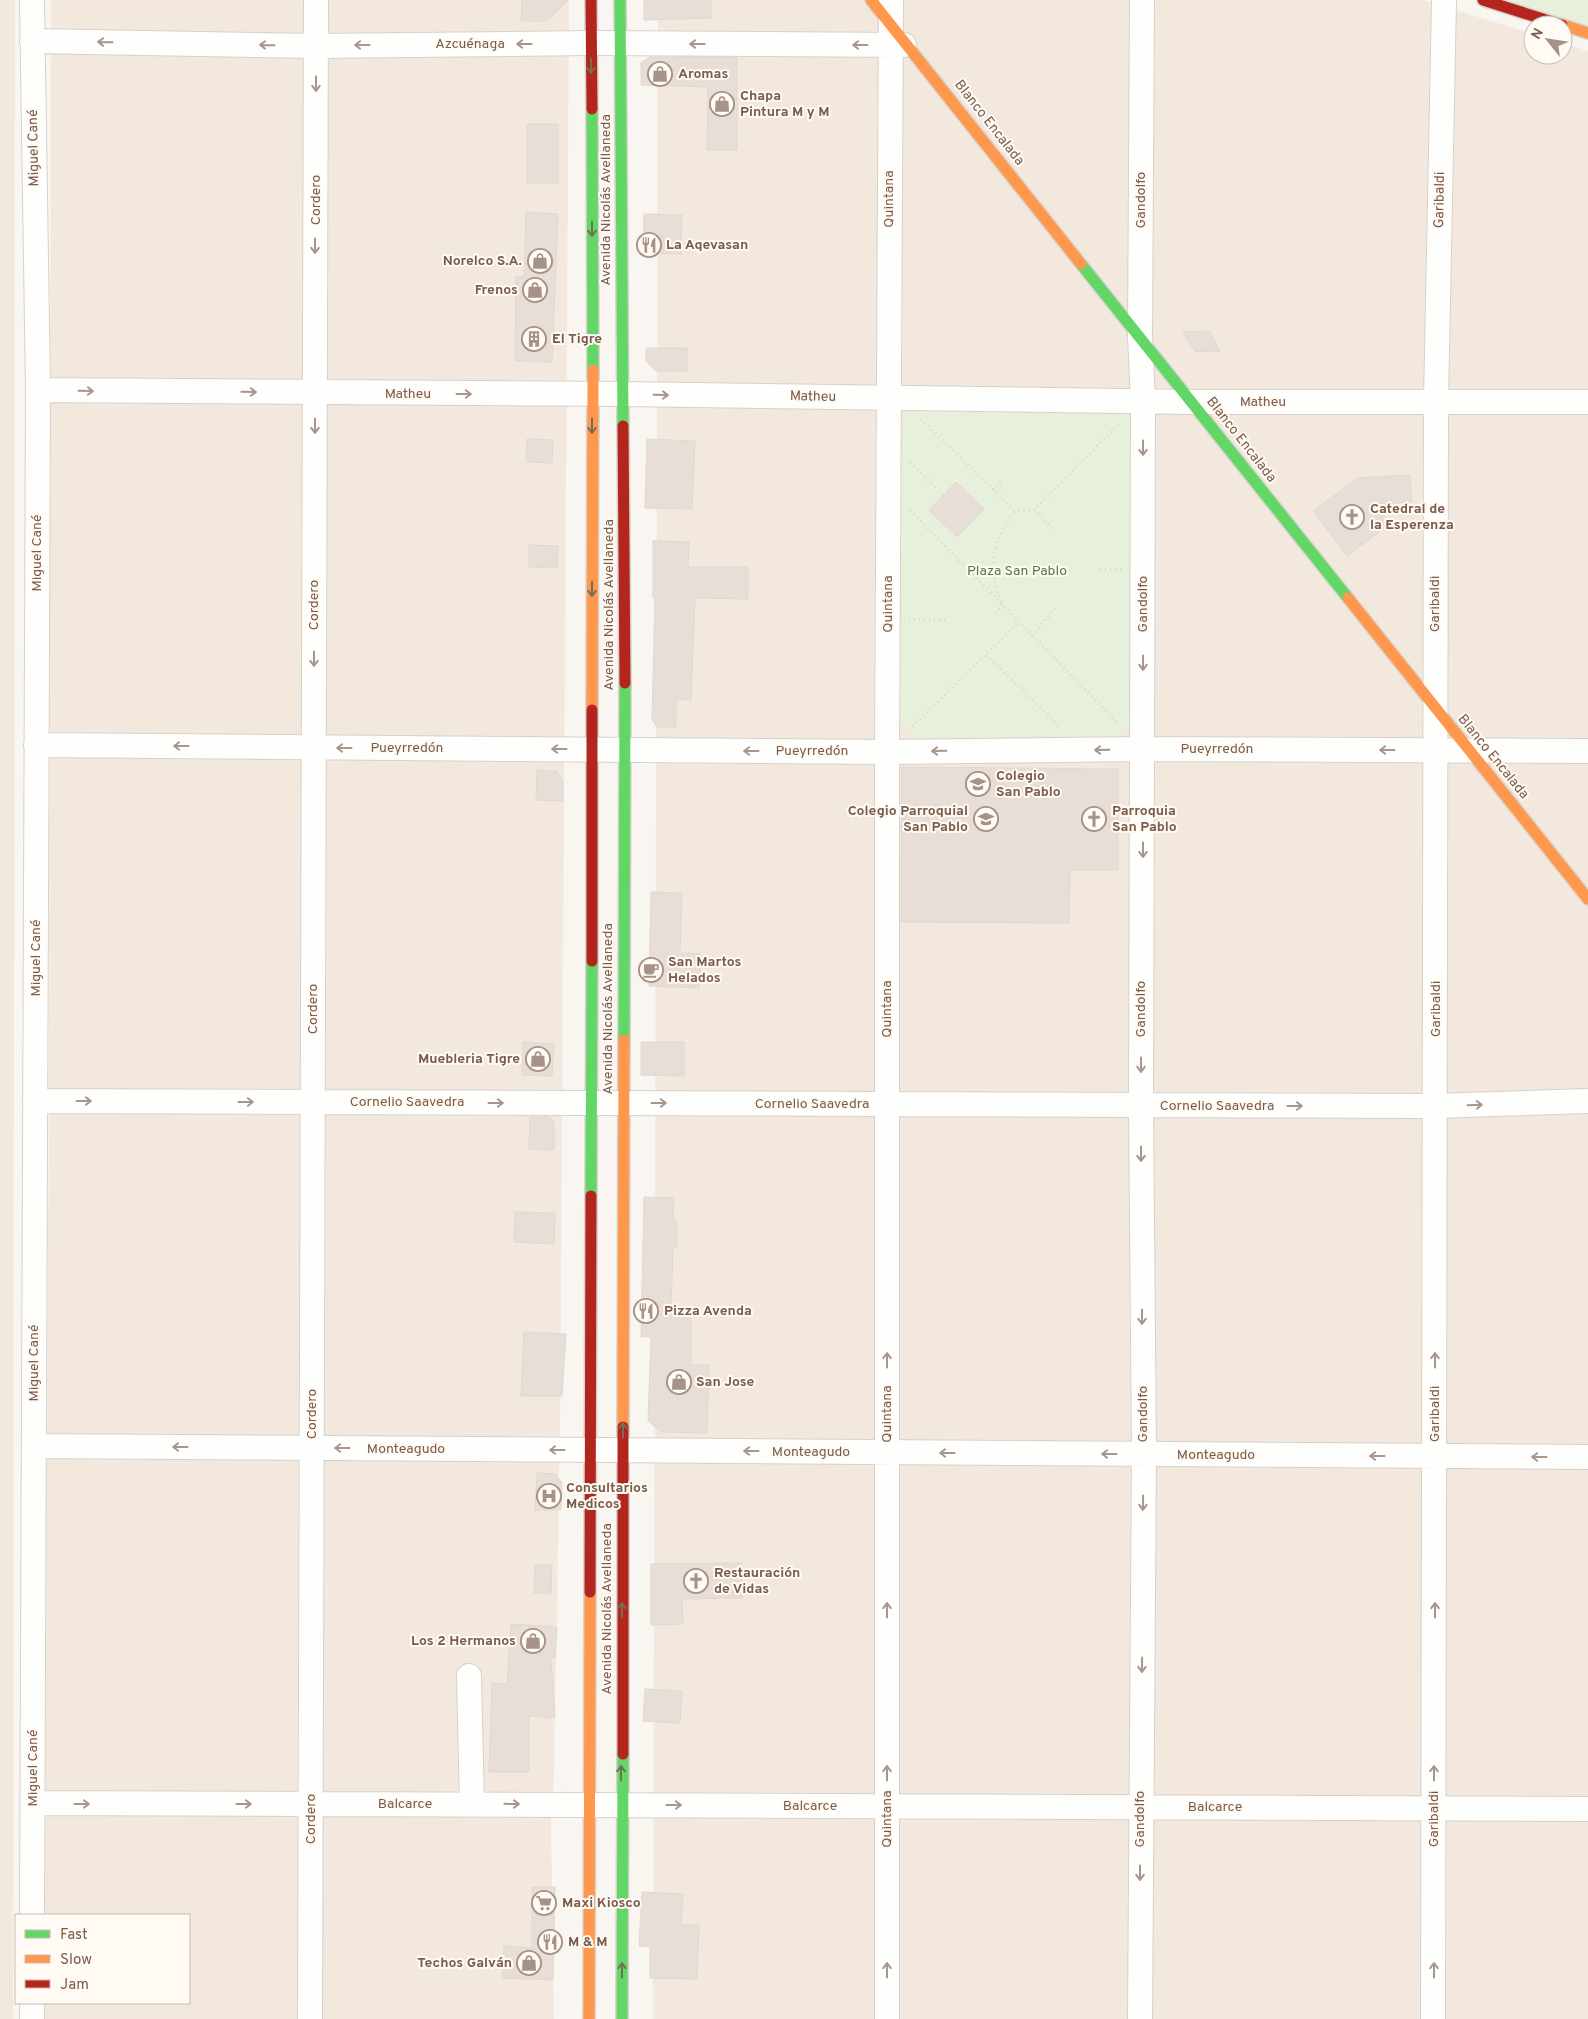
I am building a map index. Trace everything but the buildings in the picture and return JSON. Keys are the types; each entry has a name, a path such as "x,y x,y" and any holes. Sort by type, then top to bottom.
{"main road":[{"name":"Avenida Nicolás Avellaneda","path":"589,2019 592,750 591,0"},
{"name":"Avenida Nicolás Avellaneda","path":"620,0 625,750 621,1805 622,2019"},
{"name":"Blanco Encalada","path":"871,0 896,38 1140,337 1588,899"},
{"path":"1483,0 1530,15"},
{"path":"1573,28 1588,33"}],"street":[{"name":"Miguel Cané","path":"32,0 38,390 32,1914"},
{"name":"Cordero","path":"310,2019 316,0"},
{"name":"Quintana","path":"887,2019 888,488 889,440 894,398 896,38 891,0"},
{"name":"Gandolfo","path":"1140,2019 1140,1807 1144,1454 1141,1106 1143,400 1140,337 1142,0"},
{"name":"Garibaldi","path":"1434,2019 1436,402 1444,0"},
{"name":"Azcuénaga","path":"32,41 316,46 620,44 896,38"},
{"name":"Matheu","path":"38,390 622,394 1192,402 1588,402"},
{"name":"Pueyrredón","path":"36,745 888,752 1143,749 1588,751"},
{"name":"Cornelio Saavedra","path":"35,1101 1141,1106 1436,1106 1588,1101"},
{"name":"Monteagudo","path":"34,1446 1588,1458"},
{"path":"469,1676 472,1804"},
{"name":"Balcarce","path":"33,1803 1588,1808"},
{"path":"32,2004 32,2019"}],"path":[{"path":"894,398 1015,511 1034,510 1143,400"},
{"path":"889,440 943,495"},
{"path":"992,490 1002,480"},
{"path":"888,488 1143,749"},
{"path":"1034,510 1055,531"},
{"path":"1003,605 995,590 993,558 996,544 1003,529 1015,511"},
{"path":"995,613 1003,605"},
{"path":"1032,636 1055,608"},
{"path":"888,619 946,620"},
{"path":"888,752 1019,622"},
{"path":"986,655 1054,721 1072,750"}],"shaded area":[{"path":"0,0 15,0 13,2019 0,2019"},
{"path":"51,0 569,0 560,1427 554,1776 551,1823 554,2019 43,2019 43,2004 190,2004 190,1914 44,1914 49,1112"},
{"path":"658,0 1423,0 1523,31 1523,65 1573,65 1573,46 1588,51 1588,2019 653,2019"}],"green space":[{"path":"1501,0 1588,0 1588,27 1573,22 1573,15 1549,15"},
{"name":"Plaza San Pablo","path":"919,409 1122,409 1130,413 1134,422 1132,719 1125,731 1115,736 919,738 907,731 900,719 902,423 908,411"}],"traffic: fast":[{"path":"620,0 623,426"},
{"path":"592,109 593,370"},
{"path":"1081,264 1348,598"},
{"path":"624,1040 625,683"},
{"path":"591,1196 592,961"},
{"path":"622,2019 623,1754"}],"traffic: slow":[{"path":"871,0 1081,264"},
{"path":"1573,28 1588,33"},
{"path":"592,710 593,370"},
{"path":"1348,598 1588,899"},
{"path":"623,1427 624,1040"},
{"path":"589,2019 590,1592"}],"traffic: jam":[{"path":"591,0 592,109"},
{"path":"1483,0 1530,15"},
{"path":"623,426 625,683"},
{"path":"592,710 592,961"},
{"path":"590,1592 591,1196"},
{"path":"623,1427 623,1754"}],"place":[{"name":"Aromas","path":"660,74"},
{"name":"Chapa Pintura M y M","path":"722,104"},
{"name":"La Aqevasan","path":"649,245"},
{"name":"Norelco S.A.","path":"540,261"},
{"name":"Frenos","path":"535,290"},
{"name":"El Tigre","path":"534,339"},
{"name":"Catedral de la Esperenza","path":"1352,517"},
{"name":"Colegio San Pablo","path":"978,784"},
{"name":"Colegio Parroquial San Pablo","path":"986,819"},
{"name":"Parroquia San Pablo","path":"1094,819"},
{"name":"San Martos Helados","path":"651,970"},
{"name":"Muebleria Tigre","path":"538,1059"},
{"name":"Pizza Avenda","path":"646,1311"},
{"name":"San Jose","path":"679,1382"},
{"name":"Consultarios Medicos","path":"549,1496"},
{"name":"Restauración de Vidas","path":"696,1581"},
{"name":"Los 2 Hermanos","path":"533,1641"},
{"name":"Maxi Kiosco","path":"544,1903"},
{"name":"M & M","path":"550,1942"},
{"name":"Techos Galván","path":"529,1963"}]}
